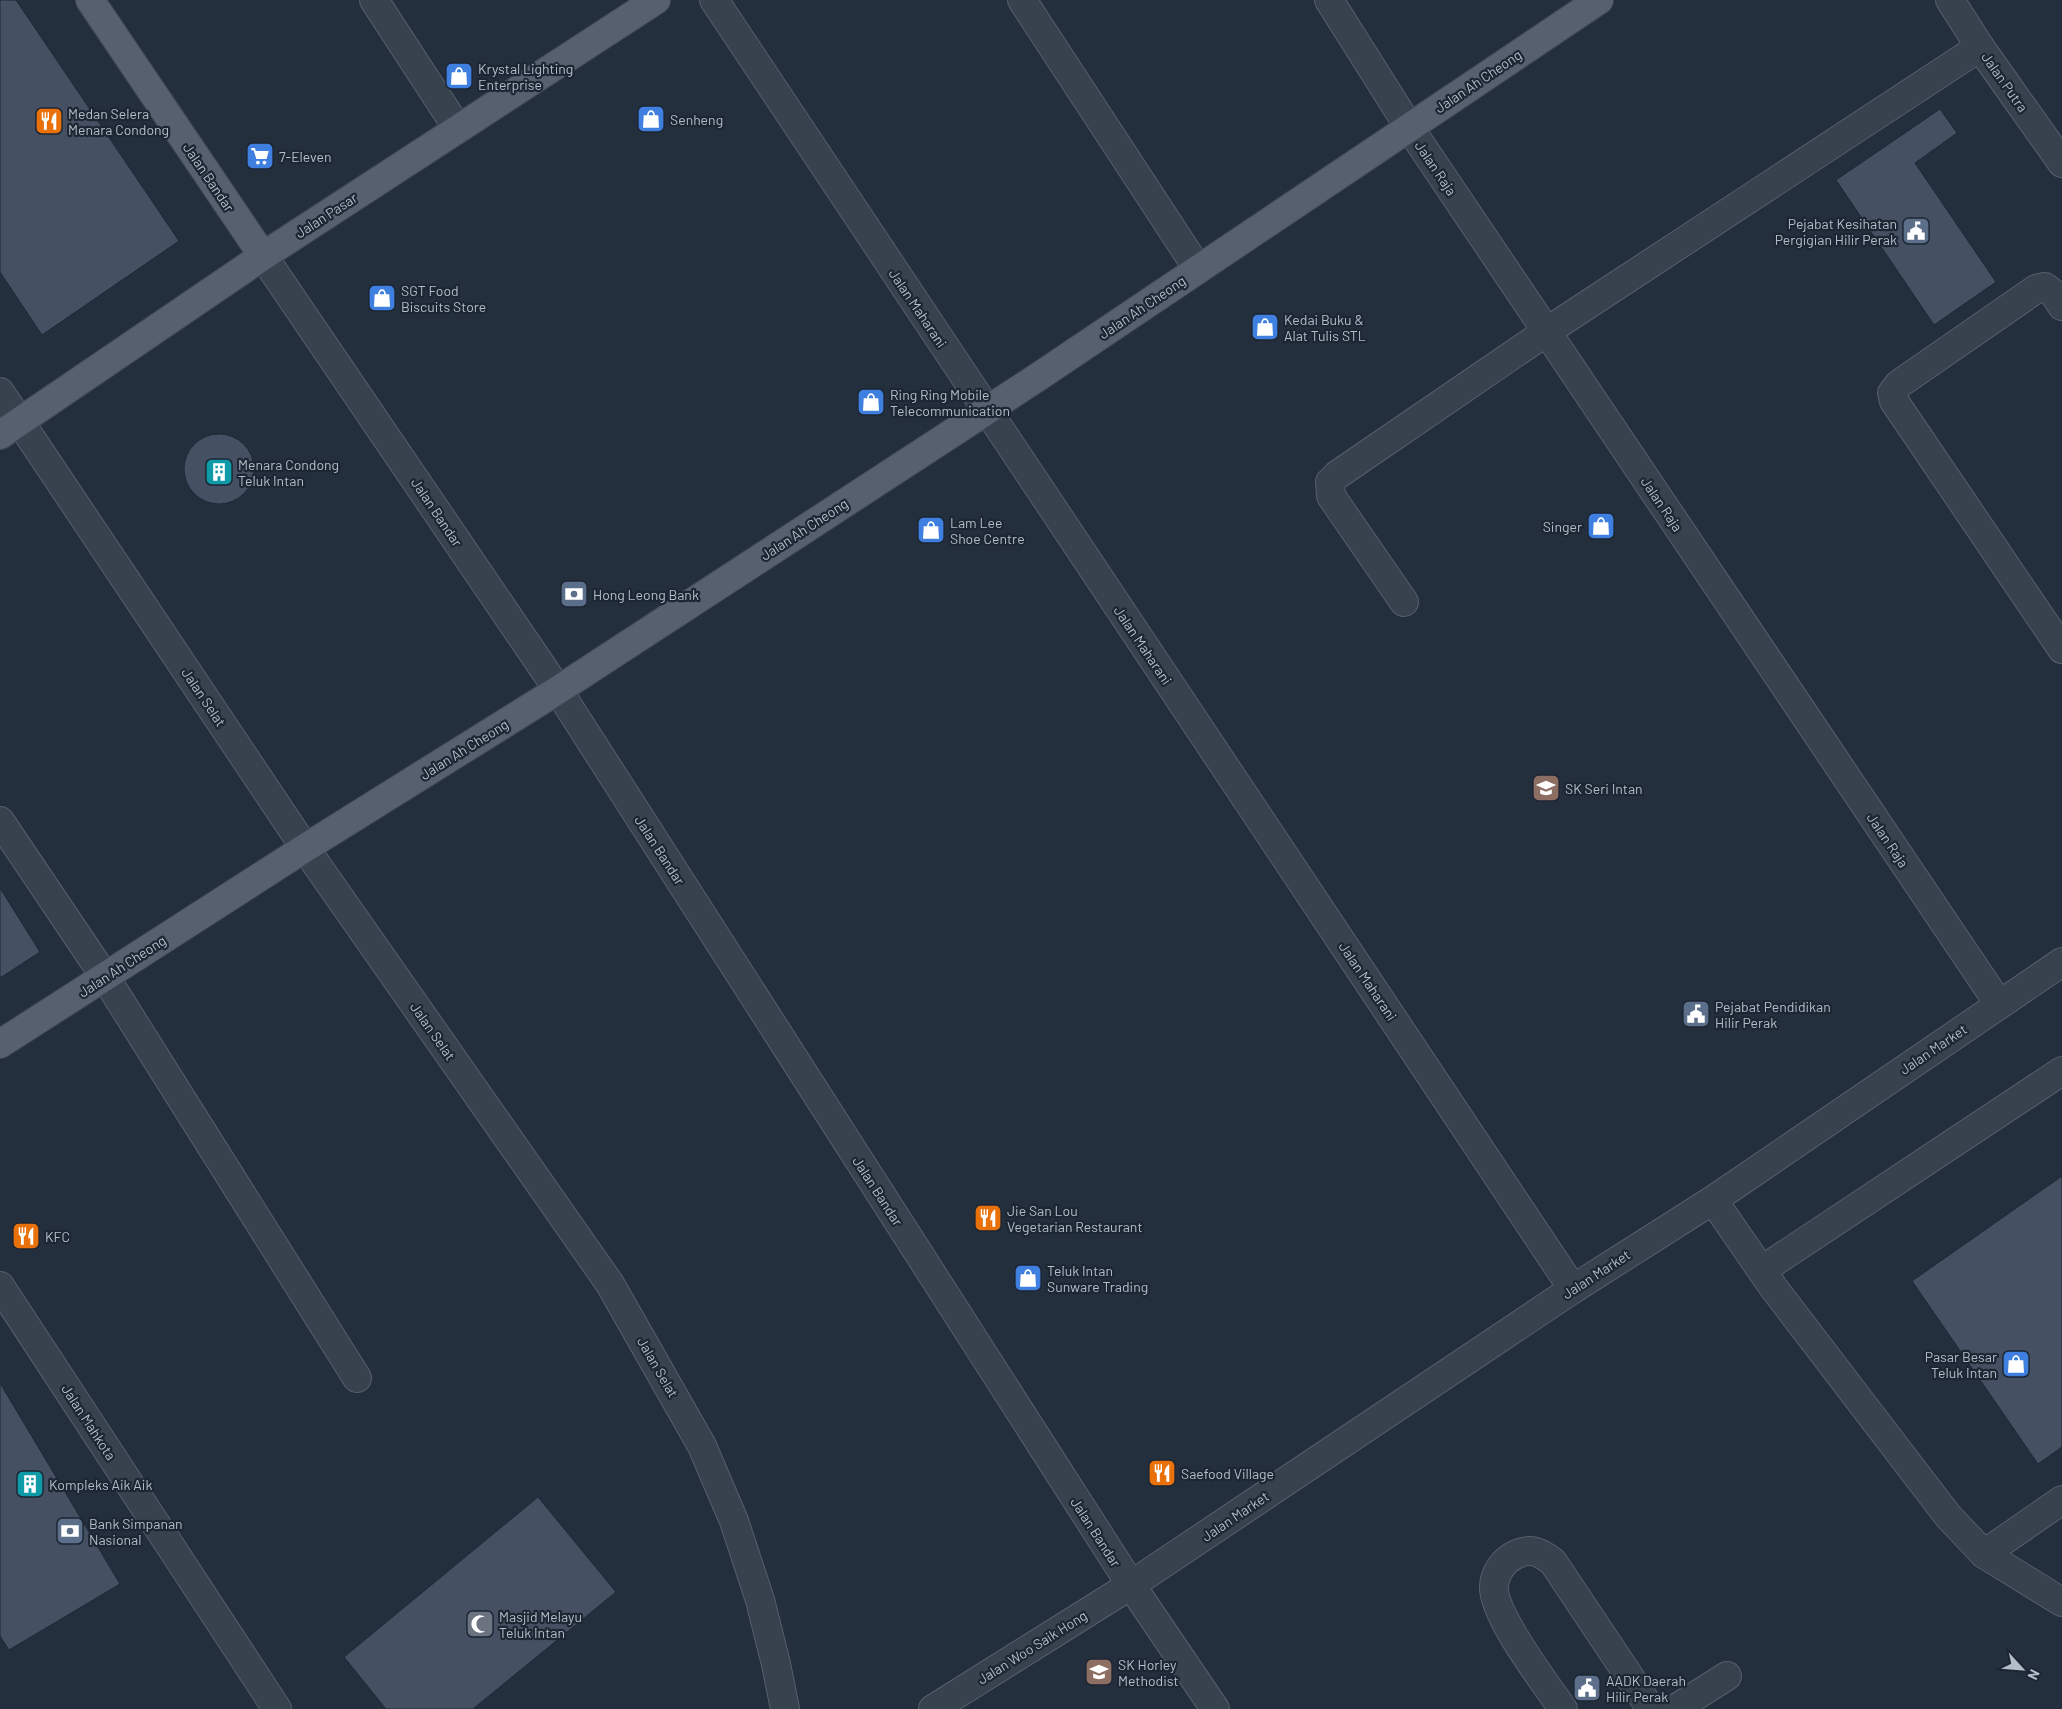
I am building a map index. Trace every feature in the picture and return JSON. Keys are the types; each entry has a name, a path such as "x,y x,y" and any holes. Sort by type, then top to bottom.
{"main road":[{"name":"Jalan Bandar","path":"90,0 263,256"},
{"name":"Jalan Pasar","path":"10,429 263,256 656,0"},
{"name":"Jalan Ah Cheong","path":"0,1044 305,848 558,690 986,410 1599,0"}],"street":[{"path":"374,0 458,129"},
{"name":"Jalan Maharani","path":"714,0 1573,1289"},
{"path":"1022,0 1198,269"},
{"name":"Jalan Raja","path":"1329,0 1409,127 1999,1004"},
{"name":"Jalan Putra","path":"1950,0 1980,47 2062,164"},
{"path":"1404,602 1331,496 1330,482 1337,475 1546,332 1980,47"},
{"name":"Jalan Bandar","path":"263,256 558,690 1131,1585 1215,1709"},
{"path":"2062,306 2054,294 2046,287 2036,289 1899,384 1892,393 1894,401 2062,649"},
{"name":"Jalan Selat","path":"0,392 10,429 610,1284 698,1437 734,1521 760,1600 776,1664 784,1709"},
{"path":"0,821 105,977 357,1378"},
{"name":"Jalan Market","path":"1131,1585 1573,1289 1713,1200 2062,962"},
{"path":"1762,1270 2062,1071"},
{"path":"1713,1200 1762,1270 1948,1516 1984,1554 2062,1602"},
{"name":"Jalan Mahkota","path":"0,1286 277,1709"},
{"path":"1984,1554 2062,1500"},
{"path":"1563,1709 1514,1636 1496,1601 1494,1585 1499,1570 1509,1557 1524,1550 1540,1552 1553,1562 1651,1709"},
{"name":"Jalan Woo Saik Hong","path":"932,1709 1131,1585"},
{"path":"1675,1709 1727,1676"}],"building":[{"name":"Medan Selera Menara Condong","path":"0,0 16,0 179,241 42,335 0,272"},
{"name":"Pejabat Kesihatan Pergigian Hilir Perak","path":"1940,109 1957,133 1915,163 1996,282 1934,325 1836,180"},
{"name":"Menara Condong Teluk Intan","path":"219,434 238,440 248,450 254,469 248,488 238,498 219,504 200,498 190,488 184,469 190,450 200,440"},
{"path":"0,888 40,952 0,978"},
{"name":"Pasar Besar Teluk Intan","path":"2062,1176 2062,1447 2038,1464 1912,1281"},
{"name":"Kompleks Aik Aik","path":"0,1383 120,1584 9,1650 0,1636"},
{"name":"Masjid Melayu Teluk Intan","path":"538,1497 616,1592 473,1709 386,1709 344,1657"}],"place":[{"name":"Krystal Lighting Enterprise","path":"459,76"},
{"name":"Senheng","path":"651,119"},
{"name":"Medan Selera Menara Condong","path":"49,121"},
{"name":"7-Eleven","path":"260,156"},
{"name":"Pejabat Kesihatan Pergigian Hilir Perak","path":"1916,231"},
{"name":"SGT Food Biscuits Store","path":"382,298"},
{"name":"Kedai Buku & Alat Tulis STL","path":"1265,327"},
{"name":"Ring Ring Mobile Telecommunication","path":"871,402"},
{"name":"Menara Condong Teluk Intan","path":"219,472"},
{"name":"Singer","path":"1601,526"},
{"name":"Lam Lee Shoe Centre","path":"931,530"},
{"name":"Hong Leong Bank","path":"574,594"},
{"name":"SK Seri Intan","path":"1546,788"},
{"name":"Pejabat Pendidikan Hilir Perak","path":"1696,1014"},
{"name":"Jie San Lou Vegetarian Restaurant","path":"988,1218"},
{"name":"KFC","path":"26,1236"},
{"name":"Teluk Intan Sunware Trading","path":"1028,1278"},
{"name":"Pasar Besar Teluk Intan","path":"2016,1364"},
{"name":"Saefood Village","path":"1162,1473"},
{"name":"Kompleks Aik Aik","path":"30,1484"},
{"name":"Bank Simpanan Nasional","path":"70,1531"},
{"name":"Masjid Melayu Teluk Intan","path":"480,1624"},
{"name":"SK Horley Methodist","path":"1099,1672"},
{"name":"AADK Daerah Hilir Perak","path":"1587,1688"}]}
